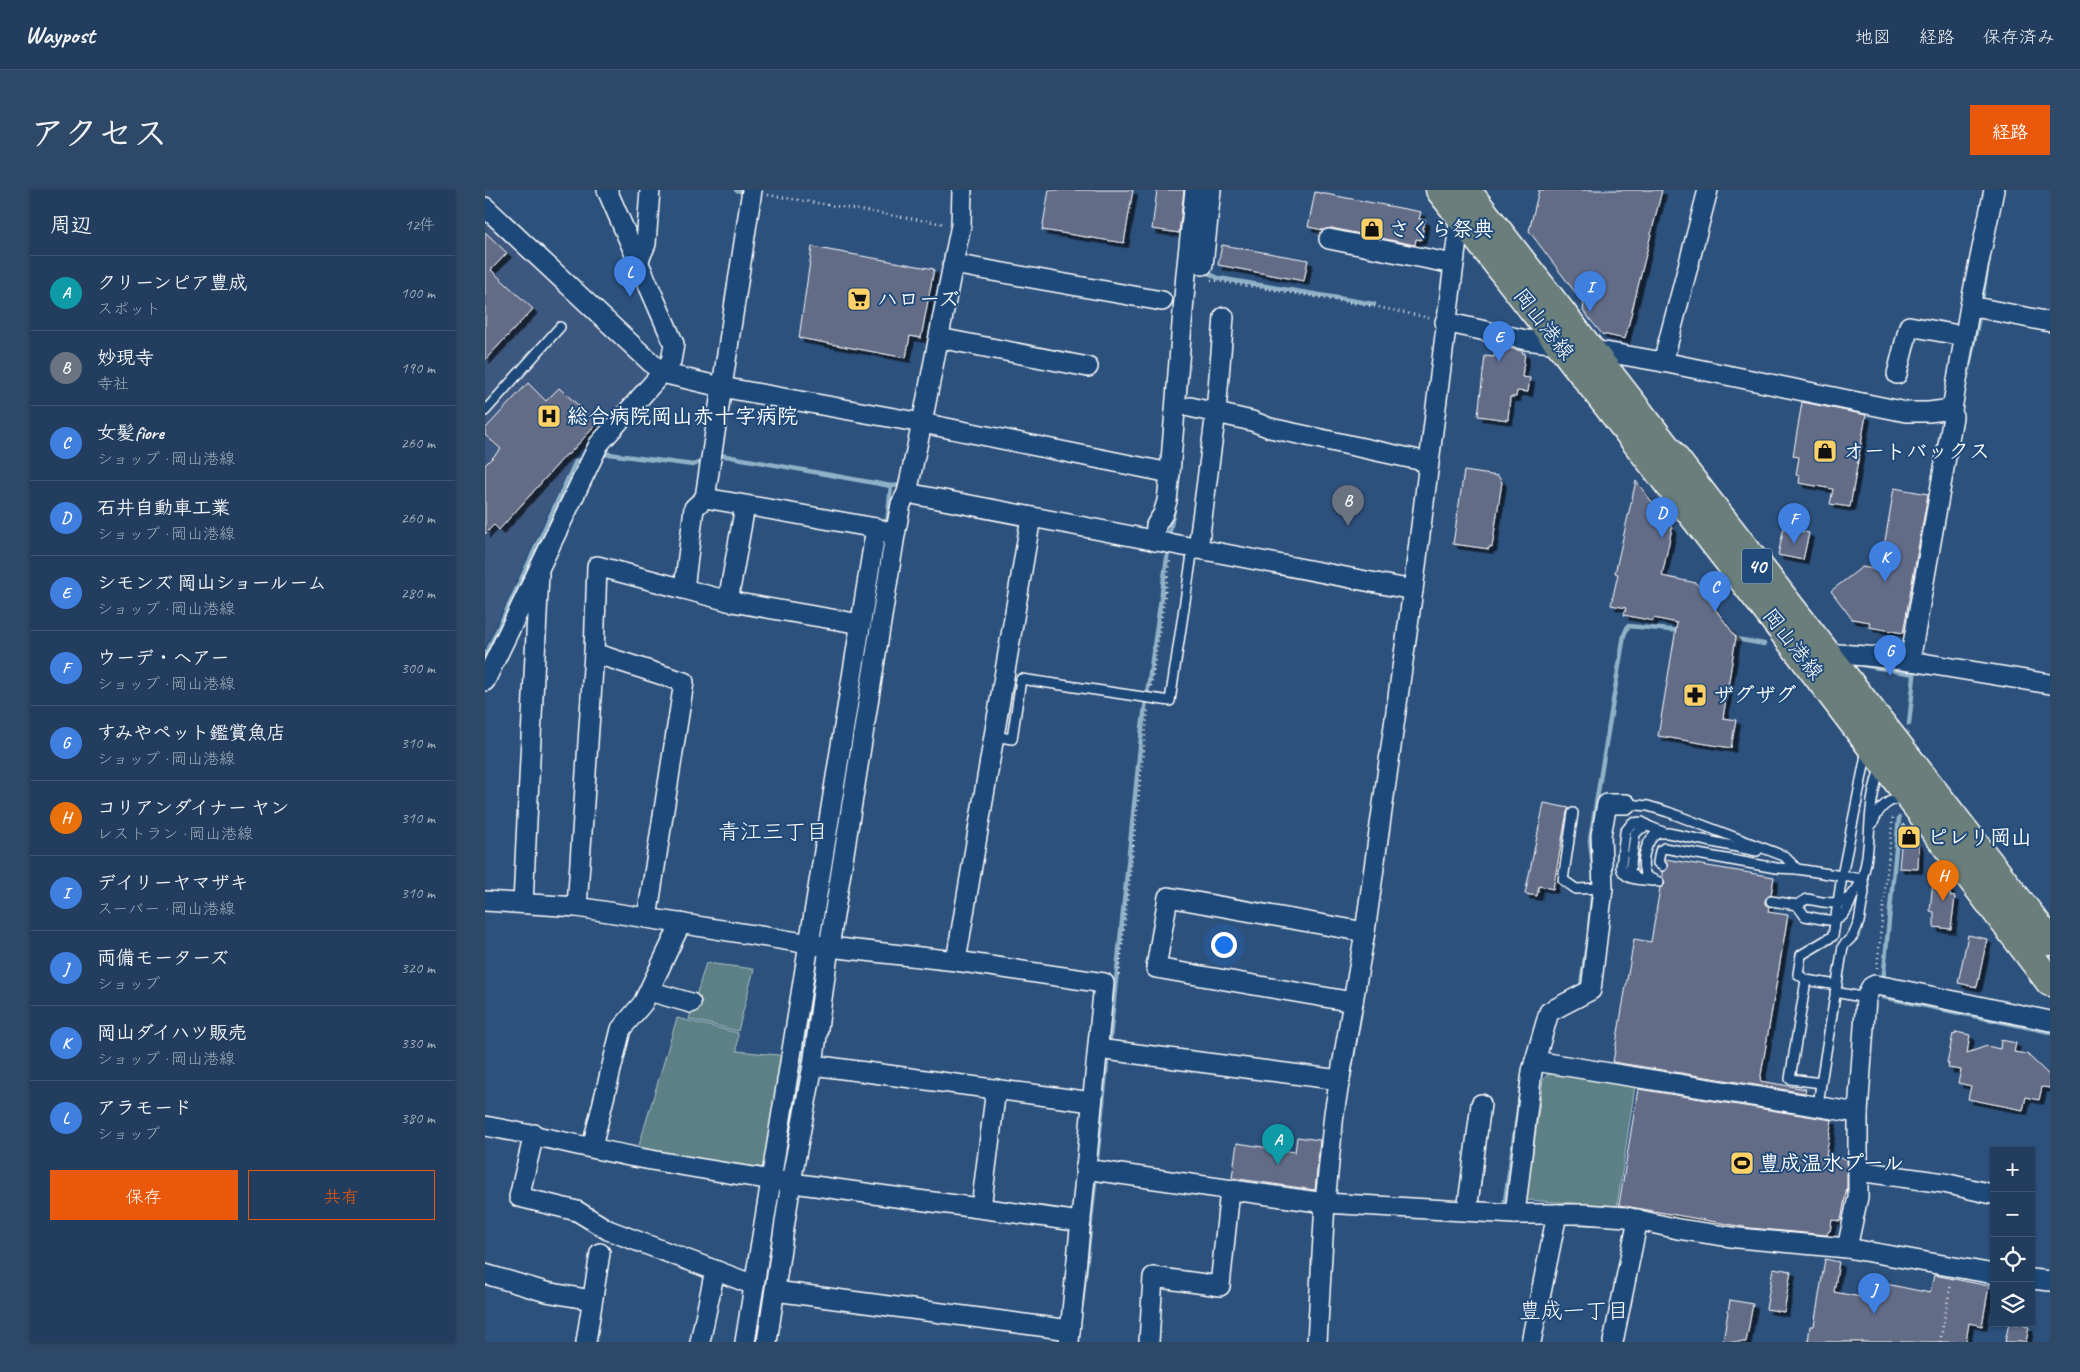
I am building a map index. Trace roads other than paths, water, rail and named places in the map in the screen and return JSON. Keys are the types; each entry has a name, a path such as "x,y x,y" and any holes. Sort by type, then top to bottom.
{"main road":[{"name":"岡山港線","path":"1440,190 1463,203 1589,349 1881,747 2050,941"},
{"name":"岡山港線","path":"1463,203 1559,344 1816,658"},
{"name":"岡山港線","path":"1881,747 1902,803 2050,982"}],"street":[{"path":"485,681 590,459 599,444 671,361 674,344 607,190"},
{"path":"638,262 646,244 650,190"},
{"path":"767,1342 791,1182 813,1065 829,947 895,535 901,504 907,493 939,338 960,227 962,190"},
{"path":"1164,543 1156,525 1163,514 1167,501 1195,190"},
{"path":"1205,272 1211,190"},
{"path":"1663,362 1708,190"},
{"path":"1909,662 1953,416 1952,409 1965,336 1978,307 1994,190"},
{"path":"684,589 694,508 705,498 751,191"},
{"path":"1317,1342 1330,1204 1334,1113 1365,932 1413,590 1445,322 1463,203"},
{"path":"485,207 662,373 721,387 922,423 1170,474"},
{"path":"1329,239 1453,264"},
{"path":"953,264 1162,301"},
{"path":"1978,307 2050,322"},
{"path":"1195,549 1216,412 1224,317"},
{"path":"1445,322 1526,340 1663,362 1906,412 1952,409"},
{"path":"1897,374 1909,326 1965,336"},
{"path":"939,338 1088,367"},
{"path":"1190,407 1252,420 1270,428 1428,462"},
{"path":"907,493 1413,590"},
{"path":"705,498 876,528 895,535"},
{"path":"728,601 745,506"},
{"path":"956,961 1031,517"},
{"path":"745,1342 811,944 876,528"},
{"path":"523,903 539,564"},
{"path":"577,907 594,653 597,566 728,601 861,624"},
{"path":"594,653 685,682 647,918"},
{"path":"1816,658 1865,656 2050,684"},
{"path":"1508,1213 1531,1072 1549,1012 1591,990 1596,889 1601,835 1607,804 1626,804"},
{"path":"1353,1002 1156,968 1168,897 1365,932"},
{"path":"485,901 577,907 829,947 956,961 1105,982 1069,1336 775,1291"},
{"path":"592,1147 621,1029 643,1003 681,924"},
{"path":"1847,1248 1859,1197 1858,1113 1877,989 2050,1021"},
{"path":"649,991 691,1003"},
{"path":"1098,1049 1340,1080"},
{"path":"1535,1061 1858,1113"},
{"path":"813,1065 1092,1102"},
{"path":"981,1208 996,1088"},
{"path":"1467,1211 1481,1104"},
{"path":"485,1126 534,1134 639,1158 791,1182 1081,1222"},
{"path":"534,1134 519,1197 577,1211 608,1230 754,1285"},
{"path":"1085,1169 1330,1204 1508,1213 1556,1219 1583,1214 1638,1219 1678,1229 1738,1238 1847,1248 1990,1273"},
{"path":"1858,1171 1944,1183 1990,1194"},
{"path":"1149,1342 1153,1278 1220,1286 1230,1190"},
{"path":"1531,1342 1556,1219"},
{"path":"1613,1342 1638,1219"},
{"path":"586,1342 600,1253"},
{"path":"700,1342 715,1270"},
{"path":"485,1274 546,1292 592,1300"},
{"path":"2035,1279 2050,1281"}],"lane":[{"path":"485,411 561,327"},
{"path":"994,736 1011,740 1021,679 1170,701 1195,549"},
{"path":"1818,1107 1821,1083 1836,989 1843,946 1853,936 1859,922 1864,892 1863,879 1871,829 1871,810 1881,747 1865,752 1833,936 1801,955 1798,974 1806,980 1836,989 1877,989"},
{"path":"1871,829 1877,813 1883,806 1895,798 1902,803"},
{"path":"1626,804 1647,806 1668,812 1784,856 1797,869"},
{"path":"1573,813 1563,880 1576,889 1596,889"},
{"path":"1663,832 1654,835 1647,846 1643,869 1647,877 1655,881 1626,876 1621,869 1625,832 1629,825 1635,821 1642,822 1663,832 1784,856"},
{"path":"1662,866 1658,862 1660,851 1664,848 1776,868 1797,869 1863,879"},
{"path":"1771,901 1797,905 1807,899 1838,902 1845,900 1863,879"},
{"path":"1797,905 1805,916 1835,920 1844,916 1855,890"},
{"path":"1806,980 1791,1079 1821,1083"}],"waterway":[{"path":"736,190 745,192"},
{"path":"1981,305 1989,258"},
{"path":"1202,270 1218,278 1374,304"},
{"path":"1968,371 1980,312"},
{"path":"600,456 609,454 693,465 705,460"},
{"path":"717,456 891,486"},
{"path":"485,657 576,461 585,459"},
{"path":"887,524 891,486 904,485"},
{"path":"1169,535 1174,510"},
{"path":"1110,1038 1142,728 1168,551"},
{"path":"1589,929 1594,876 1590,840 1624,635 1628,626 1681,631"},
{"path":"1731,638 1764,644"},
{"path":"1862,665 1914,674"},
{"path":"1909,724 1915,667"},
{"path":"1883,981 1899,818"},
{"path":"1576,988 1581,985 1587,944"},
{"path":"792,1128 816,973"},
{"path":"1883,991 1883,997 2050,1032"},
{"path":"1348,1085 1362,1004"},
{"path":"1097,1159 1107,1063"},
{"path":"1504,1208 1523,1075"},
{"path":"1082,1304 1095,1183"},
{"path":"1575,1223 1600,1224"},
{"path":"757,1342 764,1302"}],"place":[{"name":"さくら祭典","path":"1372,229"},
{"name":"アラモード","path":"630,297"},
{"name":"ハローズ","path":"859,299"},
{"name":"デイリーヤマザキ","path":"1590,312"},
{"name":"シモンズ 岡山ショールーム","path":"1499,362"},
{"name":"総合病院岡山赤十字病院","path":"549,416"},
{"name":"オートバックス","path":"1825,451"},
{"name":"妙現寺","path":"1348,526"},
{"name":"石井自動車工業","path":"1662,538"},
{"name":"ウーデ・ヘアー","path":"1794,544"},
{"name":"岡山ダイハツ販売","path":"1885,582"},
{"name":"女髪fiore","path":"1715,612"},
{"name":"すみやペット鑑賞魚店","path":"1890,676"},
{"name":"ザグザグ","path":"1695,695"},
{"name":"ピレリ岡山","path":"1909,837"},
{"name":"コリアンダイナー ヤン","path":"1943,901"},
{"name":"豊成温水プール","path":"1742,1163"},
{"name":"クリーンピア豊成","path":"1278,1165"},
{"name":"両備モーターズ","path":"1874,1314"}],"district":[{"name":"青江三丁目","path":"773,832"},
{"name":"豊成一丁目","path":"1574,1311"}]}
